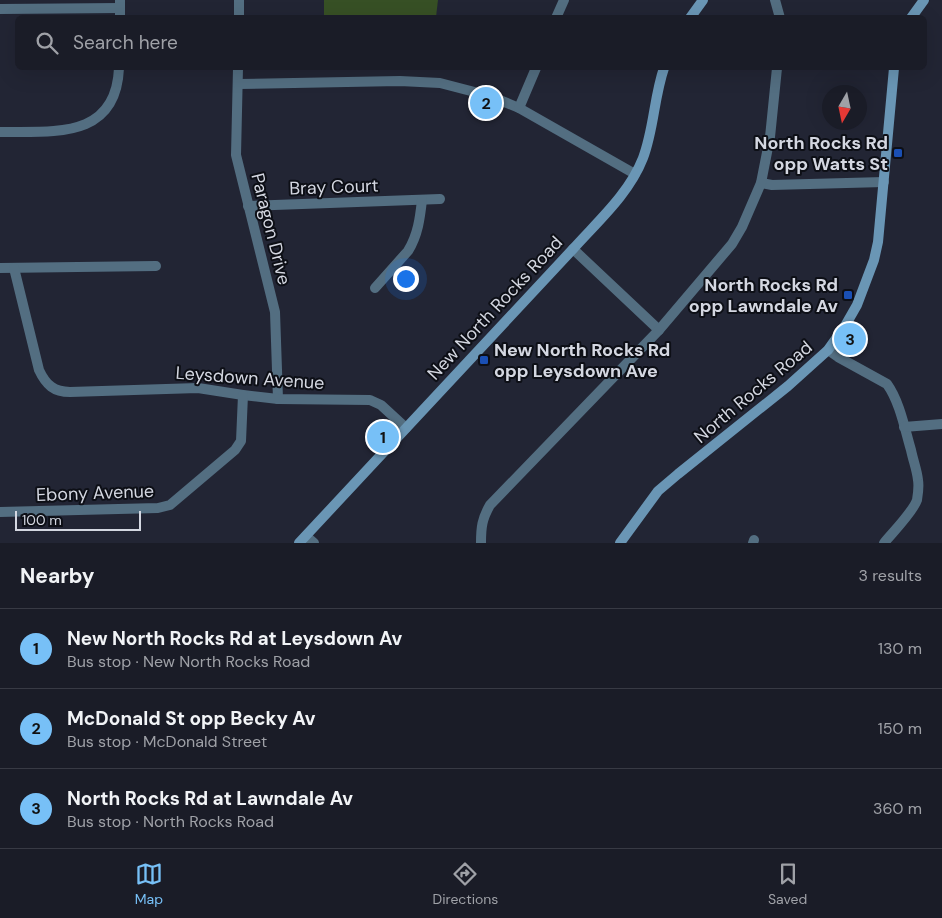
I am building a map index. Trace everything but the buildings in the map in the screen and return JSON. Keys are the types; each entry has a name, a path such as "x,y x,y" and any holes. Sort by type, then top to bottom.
{"street":[{"path":"239,0 239,15"},
{"path":"557,15 564,0"},
{"path":"692,15 703,0"},
{"path":"775,0 779,15"},
{"path":"913,15 924,0"},
{"path":"2,6 120,8"},
{"path":"0,132 66,130 95,119 103,112 112,98 118,81 119,70"},
{"name":"Paragon Drive","path":"238,70 236,155 275,312 278,399"},
{"path":"519,108 535,70"},
{"name":"New North Rocks Road","path":"306,541 406,428 616,202 636,174 643,158 652,126 657,90 663,70"},
{"path":"481,543 481,528 484,516 490,506 659,330 732,244 742,227 761,183 770,137 777,70"},
{"name":"North Rocks Road","path":"620,543 658,491 788,386 828,350 845,326 857,305 874,260 878,242 894,70"},
{"path":"238,84 400,81 440,83 490,96 519,108 636,174"},
{"path":"761,183 772,185 884,182"},
{"name":"Bray Court","path":"248,206 440,199"},
{"path":"375,288 412,245 418,227 422,200"},
{"path":"573,249 659,330"},
{"path":"0,268 156,266"},
{"name":"Leysdown Avenue","path":"14,268 40,370 50,392 198,388 243,396 278,399 370,400 381,405 406,428"},
{"path":"828,350 887,384 897,405 904,427 918,480 917,501 884,543"},
{"name":"Ebony Avenue","path":"0,512 158,508 170,504 235,450 241,441 243,396"},
{"path":"904,427 942,424"}],"green space":[{"path":"324,0 438,0 436,15 324,15"}],"place":[{"name":"McDonald St opp Becky Av","path":"486,103"},
{"name":"North Rocks Rd opp Watts St","path":"898,153"},
{"name":"North Rocks Rd opp Lawndale Av","path":"848,295"},
{"name":"North Rocks Rd at Lawndale Av","path":"850,339"},
{"name":"New North Rocks Rd opp Leysdown Ave","path":"484,360"},
{"name":"New North Rocks Rd at Leysdown Av","path":"383,437"}]}
